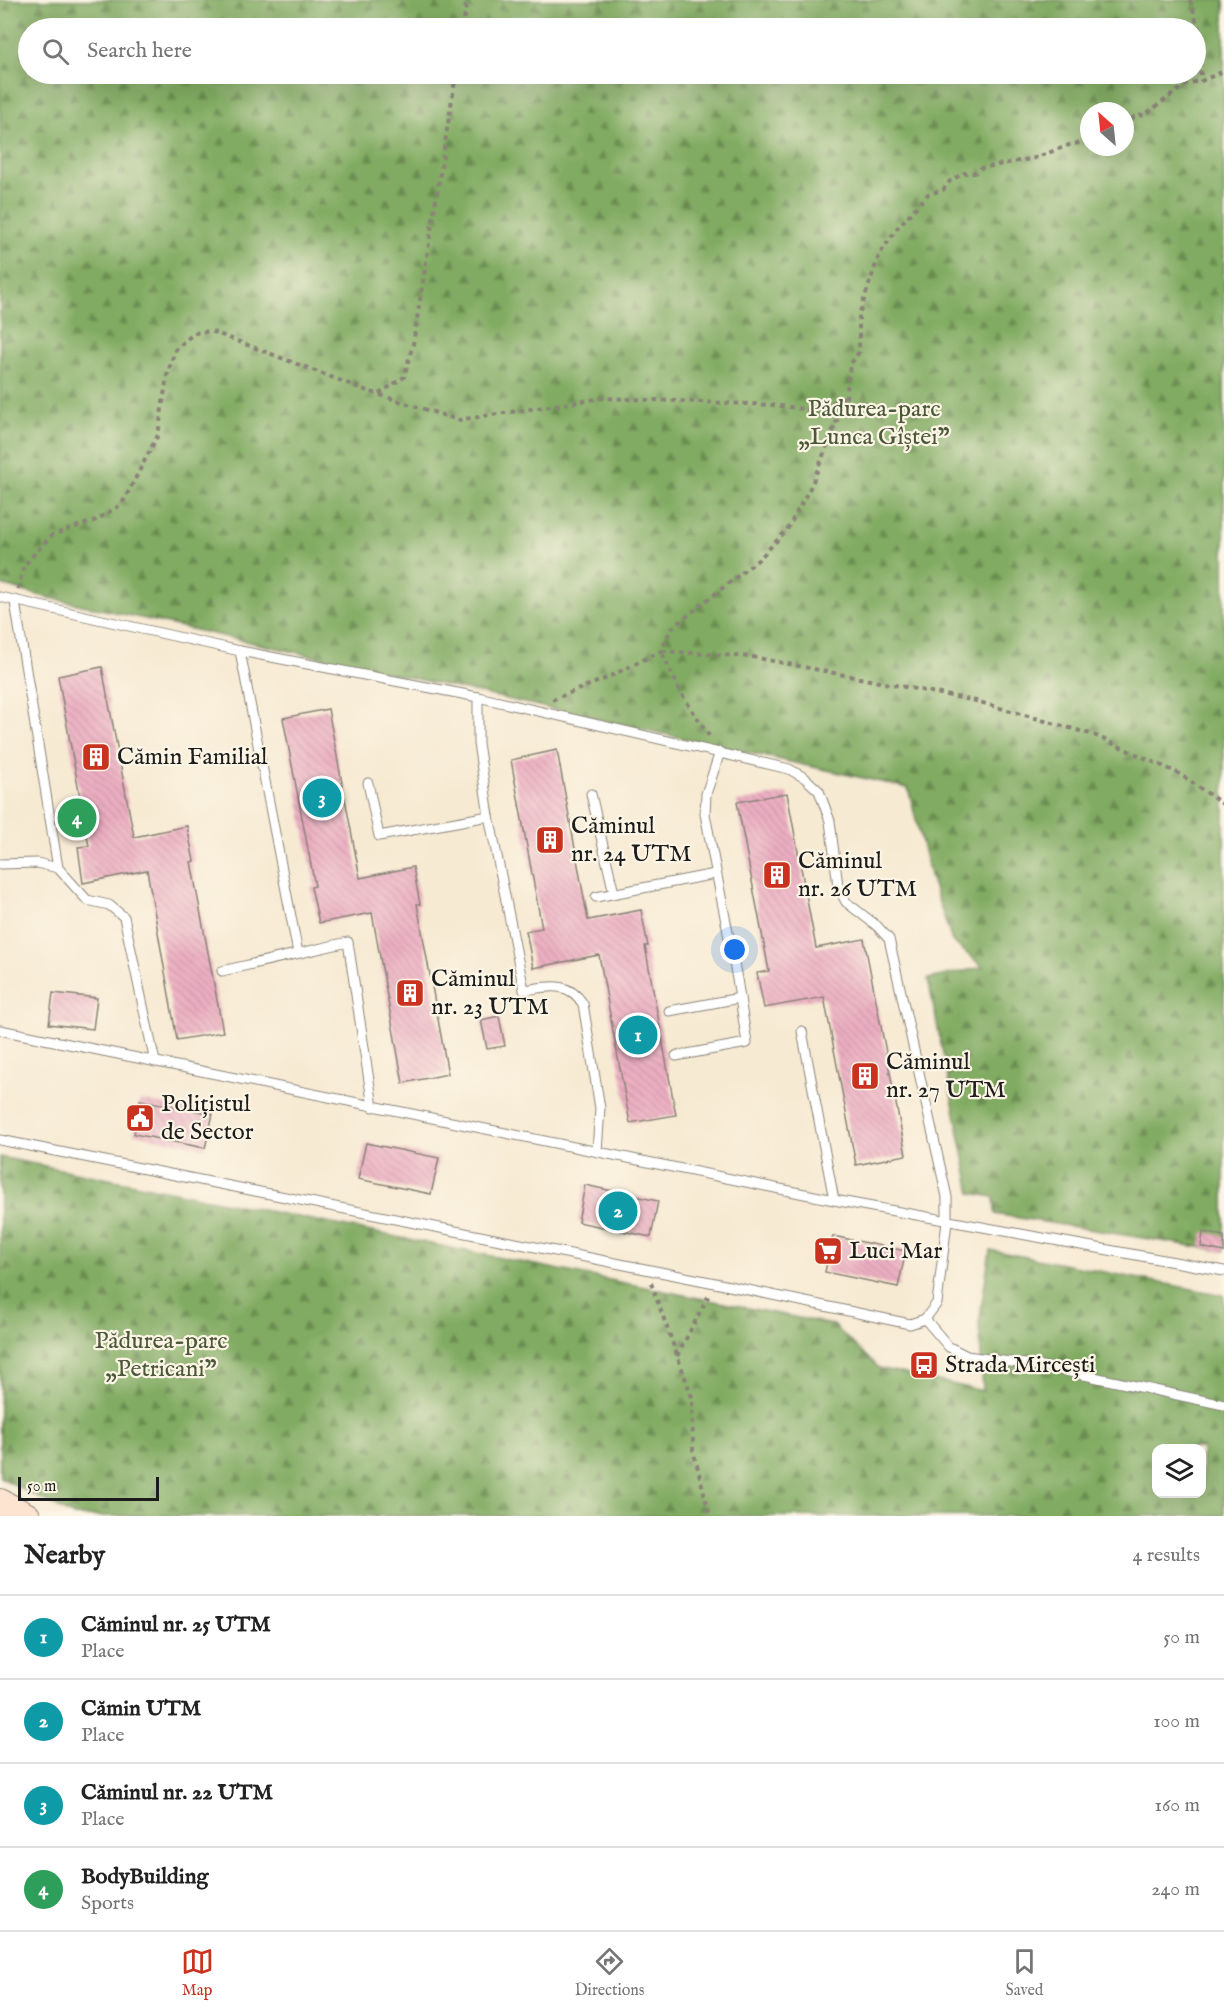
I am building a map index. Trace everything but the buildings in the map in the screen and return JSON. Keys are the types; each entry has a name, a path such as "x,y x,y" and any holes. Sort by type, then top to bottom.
{"main road":[{"path":"0,1502 27,1516"}],"lane":[{"path":"0,597 240,651 478,697 789,769 805,778 819,791 830,821 838,886 846,902 878,926 888,939 947,1197 947,1222 937,1303 926,1319 910,1324 0,1140"},
{"path":"15,602 58,868 87,900 108,905 124,917 155,1062"},
{"path":"240,651 298,953"},
{"path":"478,697 478,743 489,816 525,990 557,986 577,995 583,1004 600,1108 597,1152"},
{"path":"676,1056 747,1043 705,802 720,752"},
{"path":"368,783 379,836 489,816"},
{"path":"591,794 614,893"},
{"path":"0,864 38,863 58,868"},
{"path":"596,897 716,874"},
{"path":"222,971 348,942 373,1107"},
{"path":"669,1011 740,998"},
{"path":"0,1030 834,1200 1224,1271"},
{"path":"802,1030 834,1200"},
{"path":"926,1319 949,1347 967,1356 1047,1367 1224,1405"}],"path":[{"path":"464,18 467,0"},
{"path":"1190,0 1195,18"},
{"path":"1206,79 1224,70"},
{"path":"379,394 404,377 413,344 454,84"},
{"path":"1134,117 1146,114 1187,84"},
{"path":"720,752 681,693 661,651 671,629 759,559 787,530 812,484 846,397 850,365 859,352 859,315 879,255 898,227 928,194 943,190 950,181 964,173 974,173 981,168 1035,158 1080,143"},
{"path":"15,602 24,565 52,535 96,520 122,504 158,435 167,376 175,350 194,333 211,331 379,394 458,420 603,398 773,405 811,410 846,397"},
{"path":"543,700 555,700 607,678 661,651 753,657 976,701 1094,735 1180,774 1224,805"},
{"path":"646,1269 692,1396 693,1450 710,1516"},
{"path":"677,1356 715,1283"}],"green space":[{"name":"Pădurea-parc „Lunca Gîștei”","path":"0,0 1224,0 1224,1251 995,1214 994,1197 971,1193 928,979 983,967 952,941 931,879 908,788 0,585"},
{"name":"Pădurea-parc „Petricani”","path":"0,1157 833,1325 879,1368 983,1391 979,1323 990,1250 1224,1295 1224,1516 74,1516 0,1477"}],"place":[{"name":"Cămin Familial","path":"96,757"},
{"name":"Căminul nr. 22 UTM","path":"322,798"},
{"name":"BodyBuilding","path":"77,818"},
{"name":"Căminul nr. 24 UTM","path":"550,840"},
{"name":"Căminul nr. 26 UTM","path":"777,875"},
{"name":"Căminul nr. 23 UTM","path":"410,993"},
{"name":"Căminul nr. 25 UTM","path":"638,1035"},
{"name":"Căminul nr. 27 UTM","path":"865,1076"},
{"name":"Polițistul de Sector","path":"140,1118"},
{"name":"Cămin UTM","path":"618,1211"},
{"name":"Luci Mar","path":"828,1251"},
{"name":"Strada Mircești","path":"924,1365"}]}
